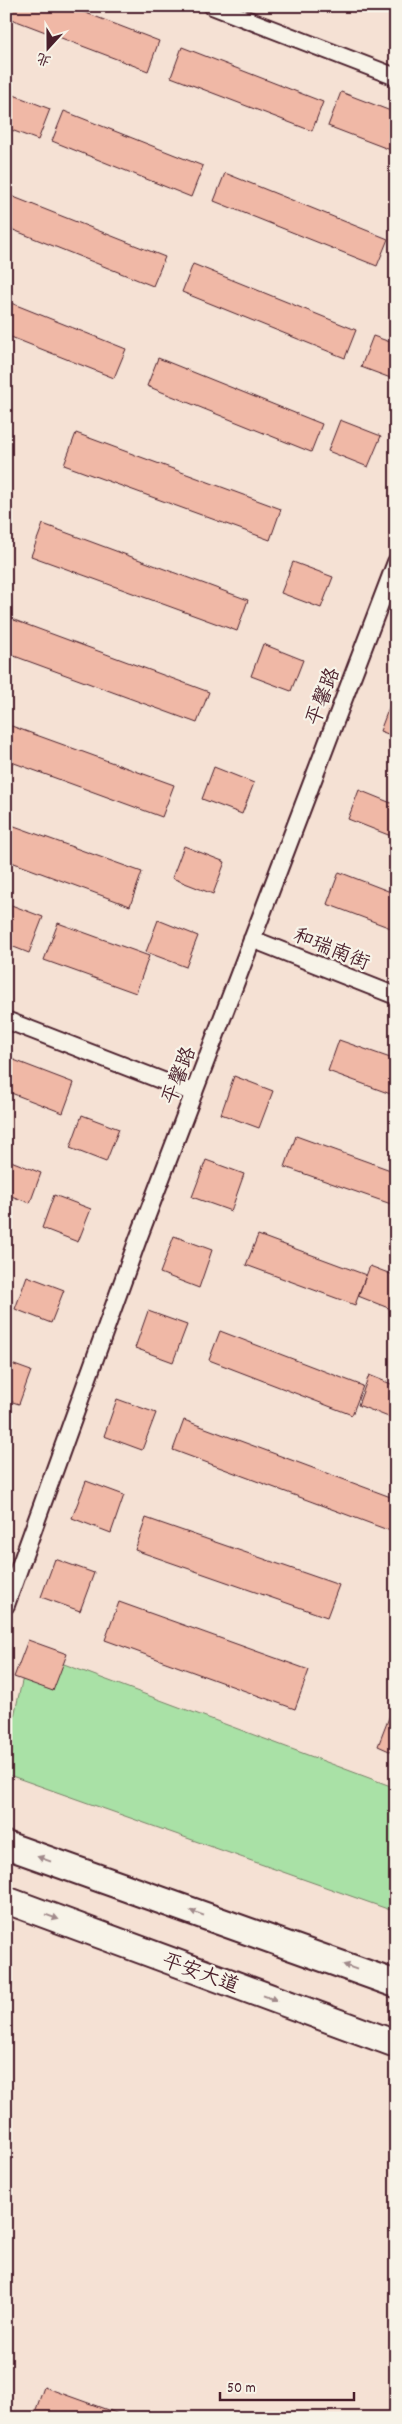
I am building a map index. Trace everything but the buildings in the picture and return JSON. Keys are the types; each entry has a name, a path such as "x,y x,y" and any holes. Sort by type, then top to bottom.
{"main road":[{"path":"6,1845 396,1984"},
{"name":"平安大道","path":"6,1900 396,2044"}],"street":[{"path":"212,6 396,78"},
{"name":"平馨路","path":"6,1605 138,1239 396,562"},
{"name":"和瑞南街","path":"252,939 396,996"},
{"path":"6,1020 194,1093"}],"green space":[{"path":"29,1651 396,1788 396,1912 6,1774 6,1751"}]}
